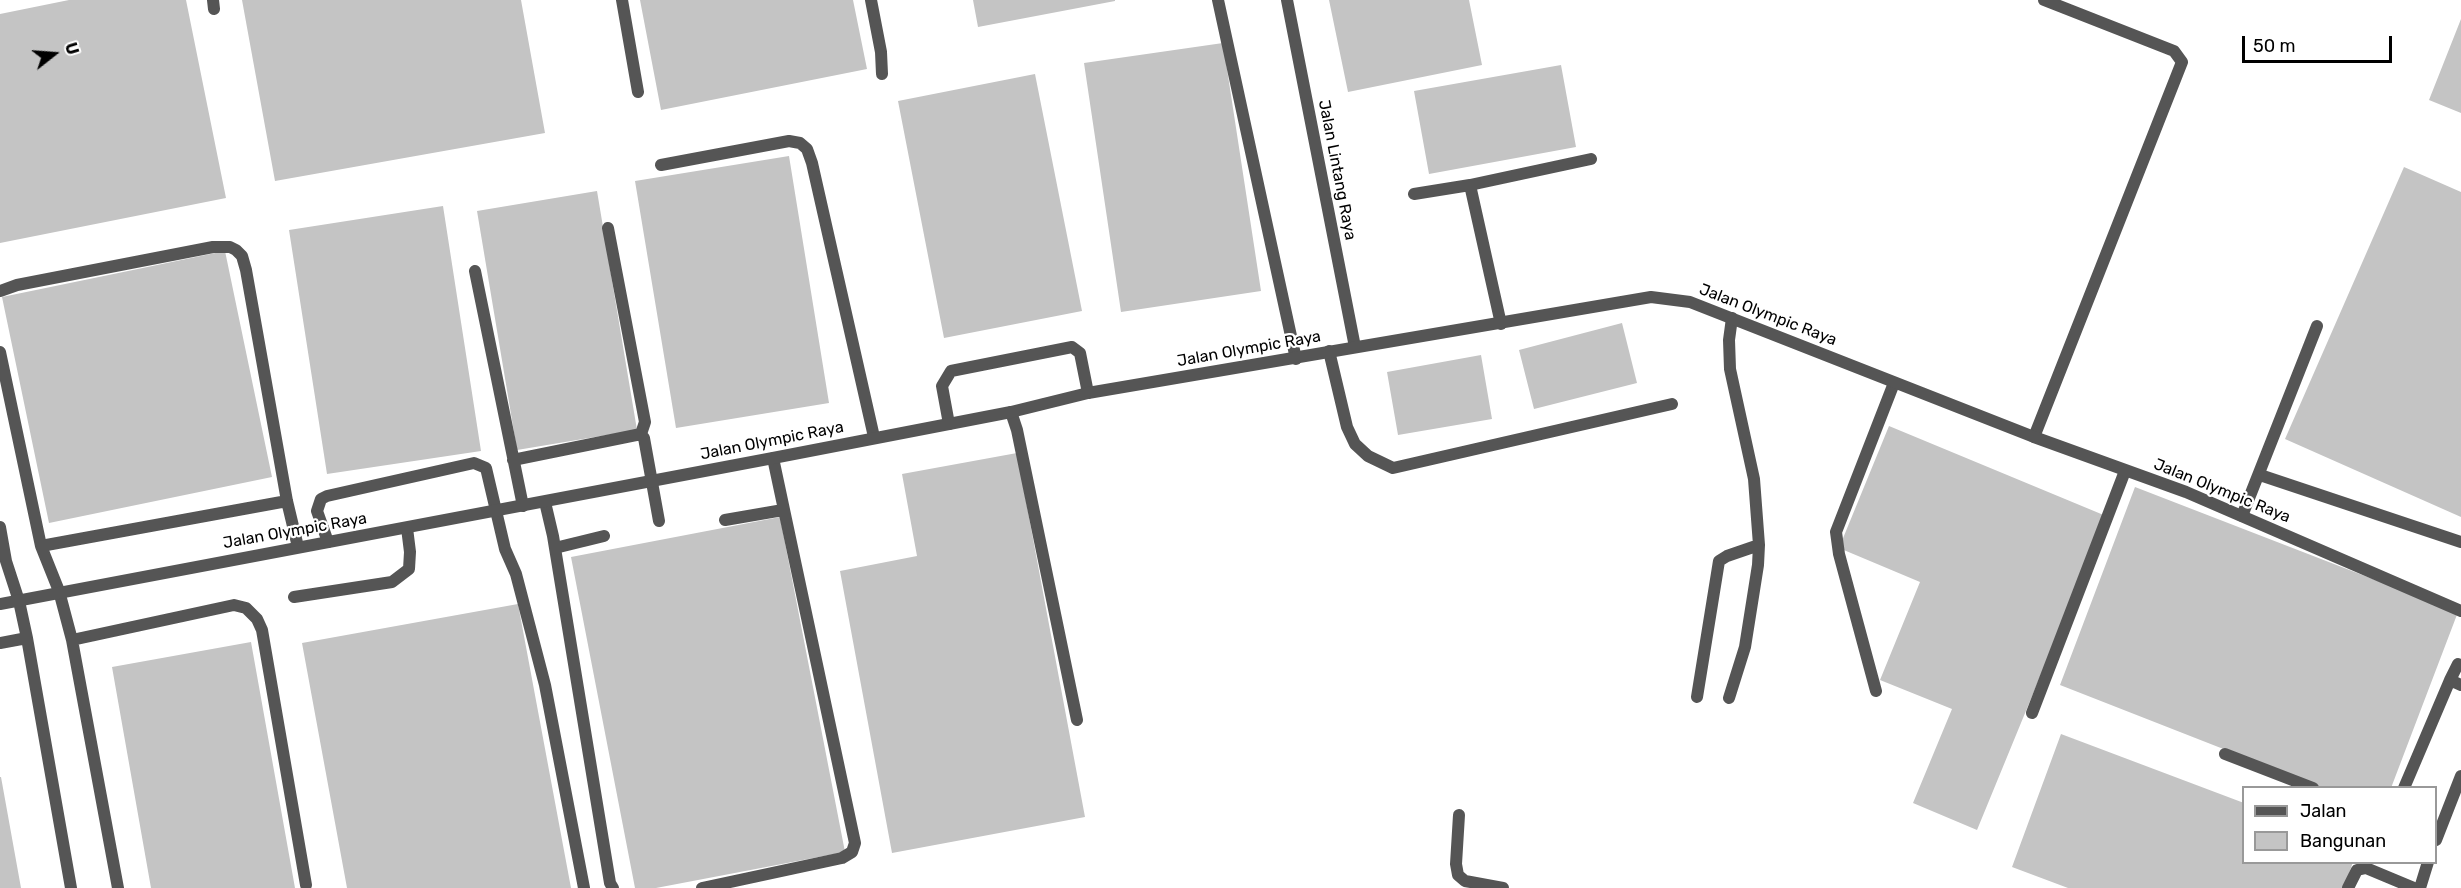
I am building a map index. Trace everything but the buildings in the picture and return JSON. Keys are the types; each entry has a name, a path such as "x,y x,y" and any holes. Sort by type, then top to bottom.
{"street":[{"path":"622,0 638,92"},
{"path":"871,0 881,52 882,74"},
{"path":"1218,0 1296,359"},
{"name":"Jalan Lintang Raya","path":"1287,0 1355,347"},
{"path":"2034,437 2181,62 2174,51 2044,0"},
{"path":"661,165 789,141 800,143 807,149 874,437"},
{"path":"1414,194 1470,185 1592,159"},
{"path":"1470,185 1501,324"},
{"path":"608,228 645,422 641,434 659,521"},
{"path":"0,291 17,285 213,247 230,247 236,250 242,256 246,270 287,501 298,547"},
{"path":"475,272 523,506"},
{"name":"Jalan Olympic Raya","path":"0,604 59,591 651,482 1011,412 1088,393 1651,297 1690,302 2034,437 2186,492 2461,611"},
{"path":"1730,698 1745,647 1758,566 1759,545 1754,479 1730,369 1729,340 1732,318"},
{"path":"2242,516 2317,326"},
{"path":"949,424 942,386 951,371 1072,347 1080,353 1088,393"},
{"path":"1329,351 1347,427 1355,444 1368,456 1393,468 1671,404"},
{"path":"0,352 41,546 59,591 72,640 118,888"},
{"path":"1876,691 1839,554 1836,532 1894,383"},
{"path":"1011,412 1017,430 1077,720"},
{"path":"513,460 641,434"},
{"path":"702,888 842,858 852,852 855,843 773,458"},
{"path":"328,542 317,511 321,499 327,496 474,463 486,468 495,512 505,549 516,574 544,685 584,888"},
{"path":"2032,713 2126,471"},
{"path":"2260,475 2461,542"},
{"path":"41,546 287,501"},
{"path":"545,502 555,548 610,883 613,888"},
{"path":"725,520 783,510"},
{"path":"0,527 3,561 19,601 27,638 71,888"},
{"path":"294,597 392,582 409,569 410,552 407,528"},
{"path":"555,548 604,536"},
{"path":"1697,697 1719,561 1759,545"},
{"path":"72,640 234,605 246,608 257,619 262,630 306,885"},
{"path":"0,643 27,638"},
{"path":"2405,786 2456,682 2458,664"},
{"path":"2225,754 2308,786"},
{"path":"2437,834 2461,776"},
{"path":"1459,815 1456,864 1458,874 1465,881 1503,888"},
{"path":"2421,888 2427,864"},
{"path":"2348,888 2357,870 2366,868 2414,888"}]}
